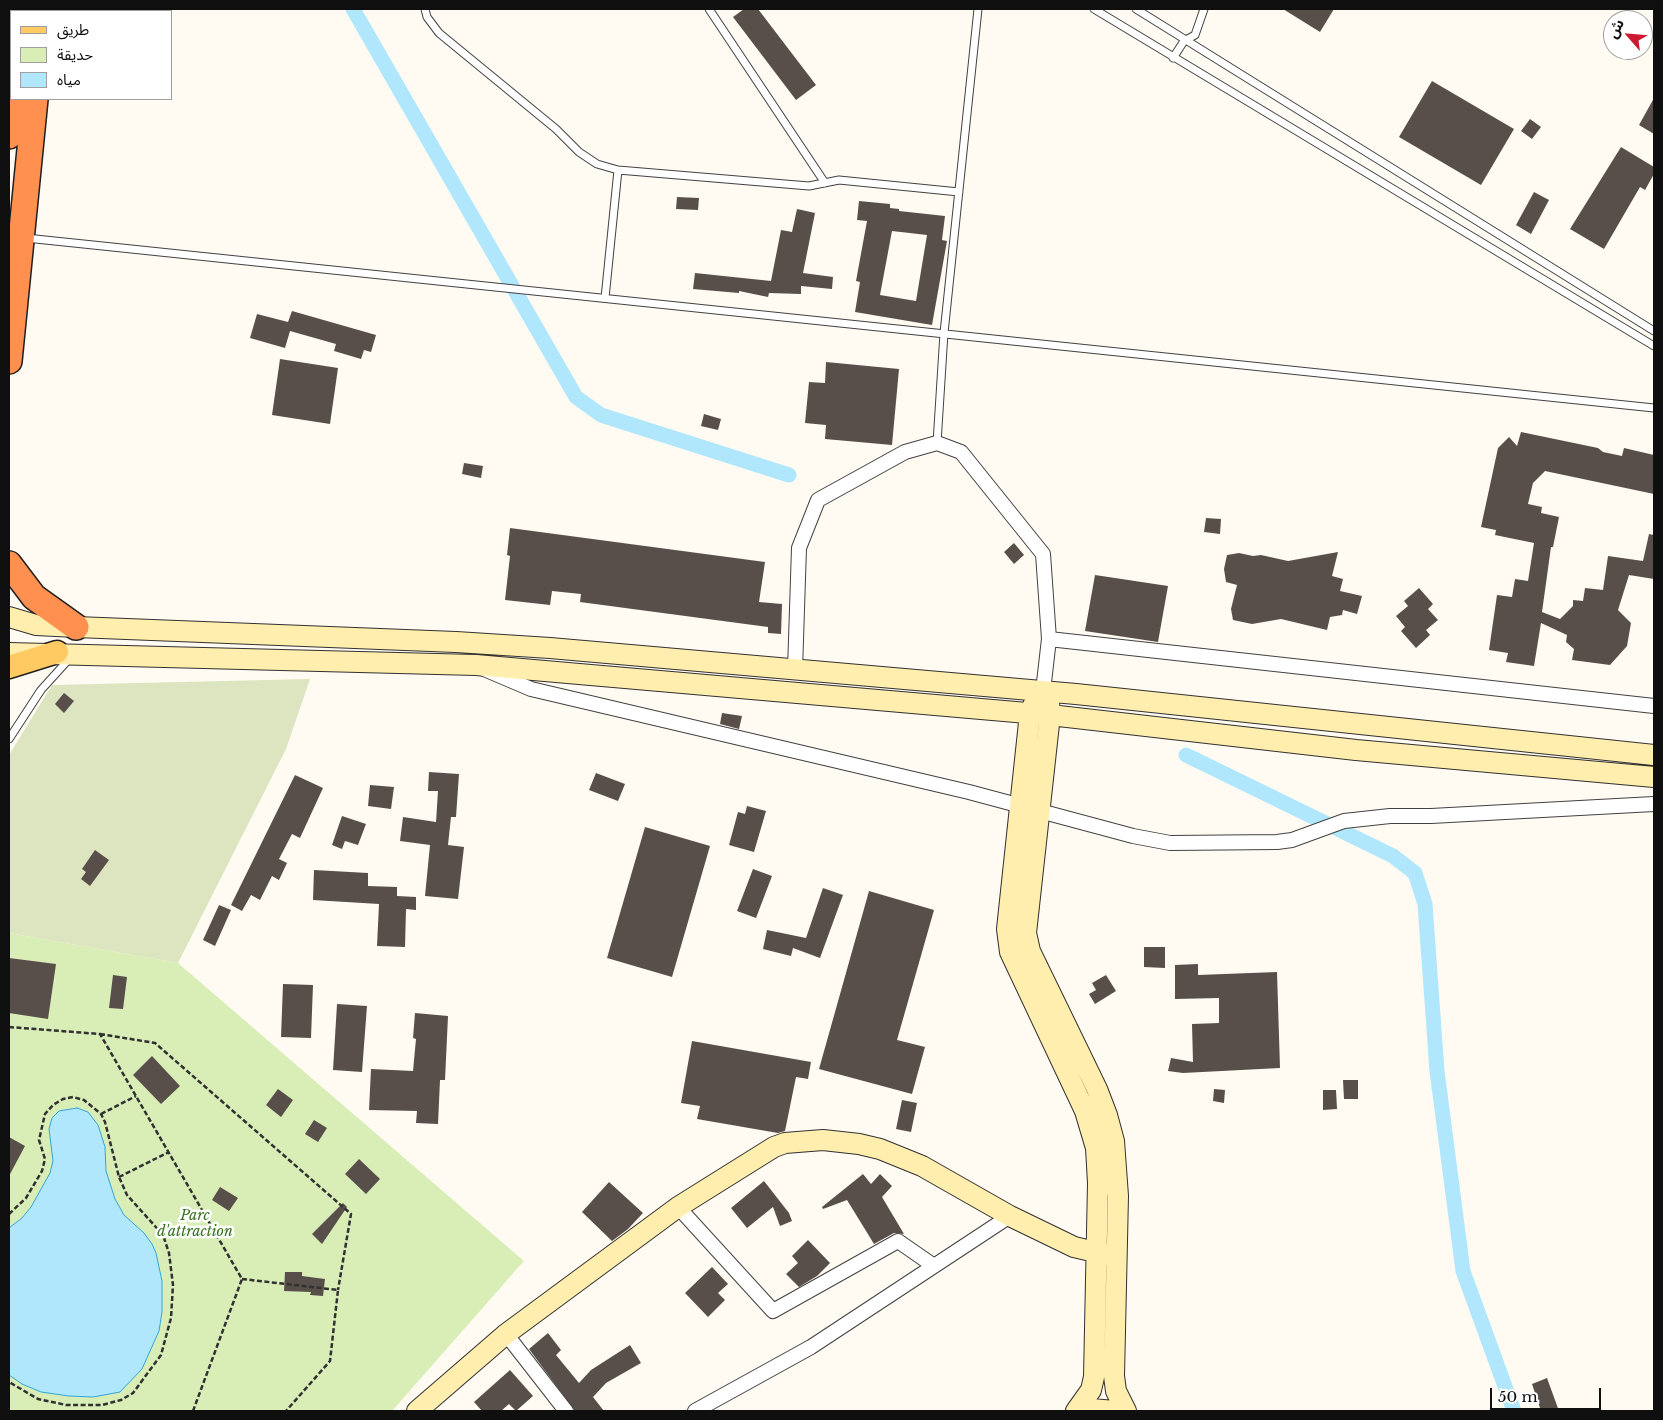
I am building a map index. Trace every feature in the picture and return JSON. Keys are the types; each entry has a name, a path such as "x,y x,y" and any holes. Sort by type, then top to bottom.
{"highway":[{"path":"9,136 13,100"},
{"path":"9,361 35,100"},
{"path":"9,564 34,597 76,627"}],"main road":[{"path":"9,617 36,625 503,645 1043,691 1654,755"},
{"path":"9,653 476,665 1040,714 1356,750 1654,777"},
{"path":"9,667 66,653"},
{"path":"1043,691 1035,701 1040,714 1029,808 1007,929 1008,941 1015,962 1077,1093 1091,1130 1098,1166 1094,1377 1091,1390 1076,1411"},
{"path":"1029,808 1027,942 1107,1115 1118,1168 1114,1381 1118,1396 1126,1411"},
{"path":"417,1411 506,1334 678,1207 774,1147 799,1140 823,1140 859,1144 902,1157 1010,1216 1074,1247 1116,1256"},
{"path":"1086,1411 1092,1409 1114,1411"}],"street":[{"path":"795,670 799,548 818,500 905,452 937,443 961,452 1042,554 1048,639 1043,691"},
{"path":"1048,639 1654,706"},
{"path":"476,665 531,689 1029,808 1133,836 1170,842 1262,843 1292,840 1330,825 1358,819 1654,804"},
{"path":"678,1207 773,1311 898,1241 934,1266"},
{"path":"695,1411 811,1347 1010,1216"},
{"path":"506,1334 566,1411"}],"lane":[{"path":"425,9 427,17 440,33 556,129 579,152 597,164 618,170 809,186 839,180 959,192"},
{"path":"709,9 825,183"},
{"path":"937,443 944,333 978,9"},
{"path":"1094,9 1654,346"},
{"path":"1136,9 1184,41 1654,331"},
{"path":"1173,58 1184,41 1195,35 1204,9"},
{"path":"605,298 618,170"},
{"path":"20,237 1654,408"},
{"path":"9,739 66,653"}],"path":[{"path":"9,1028 100,1034 155,1043 351,1214 338,1290 330,1361 286,1411"},
{"path":"100,1034 242,1279"},
{"path":"101,1114 136,1096"},
{"path":"9,1214 26,1198 42,1171 45,1159 40,1146 43,1118 50,1108 63,1099 73,1097 84,1100 101,1114 109,1132 119,1177 131,1201 163,1235 169,1253 173,1285 173,1302 161,1355 133,1393 120,1400 102,1405 79,1406 54,1403 31,1396 9,1382"},
{"path":"119,1177 169,1152"},
{"path":"242,1279 338,1290"},
{"path":"193,1411 242,1279"}],"green space":[{"path":"310,679 286,749 178,963 9,933 9,755 52,685"},
{"name":"Parc d'attraction","path":"9,933 178,963 524,1261 392,1411 9,1411"}],"water":[{"path":"77,1108 88,1112 98,1125 105,1147 106,1171 115,1199 124,1215 144,1233 152,1244 156,1253 162,1281 162,1312 159,1331 142,1369 120,1392 93,1397 41,1392 22,1384 9,1375 9,1228 22,1218 31,1207 50,1173 53,1161 49,1129 52,1118 59,1111"}],"building":[{"path":"744,9 758,9 816,85 796,100 733,17"},
{"path":"1283,9 1334,9 1320,32"},
{"path":"1432,81 1514,129 1481,185 1399,137"},
{"path":"1654,98 1654,134 1639,125"},
{"path":"1530,119 1541,127 1532,139 1521,131"},
{"path":"1621,147 1654,167 1654,174 1645,190 1640,187 1604,249 1570,229"},
{"path":"1534,192 1549,200 1531,234 1516,225"},
{"path":"677,197 699,198 698,210 676,209"},
{"path":"859,201 890,204 890,208 899,209 899,211 945,216 942,240 947,241 932,325 855,312 860,282 856,281 867,221 857,220","holes":["892,231 927,235 916,301 880,295"]},
{"path":"797,209 815,213 803,273 833,277 832,289 801,286 801,294 769,293 768,297 739,291 739,293 693,289 695,273 771,281 781,230 792,232"},
{"path":"292,311 376,335 371,352 364,350 361,359 334,351 336,344 290,331 285,348 250,338 257,314 288,322"},
{"path":"280,359 338,368 330,424 272,415"},
{"path":"826,362 899,369 892,445 825,439 826,425 805,423 809,382 825,383"},
{"path":"704,414 721,419 718,430 701,426"},
{"path":"1521,432 1598,448 1603,452 1622,456 1624,448 1654,455 1654,494 1545,471 1533,483 1528,504 1542,507 1541,513 1559,517 1553,547 1551,547 1542,612 1560,619 1573,606 1573,600 1583,601 1585,588 1603,590 1608,556 1643,561 1649,534 1654,535 1654,579 1629,575 1618,610 1631,623 1627,646 1610,665 1572,660 1574,649 1566,642 1567,635 1541,623 1534,666 1506,662 1508,653 1489,650 1497,595 1512,597 1515,579 1528,581 1534,543 1495,535 1496,530 1481,527 1498,448 1509,437 1517,446"},
{"path":"464,463 483,466 481,478 462,474"},
{"path":"1206,518 1221,519 1220,534 1204,532"},
{"path":"510,528 765,562 759,602 782,604 781,634 768,633 768,627 580,602 581,594 552,591 550,605 505,600 510,556 507,555"},
{"path":"1014,543 1024,555 1014,564 1004,552"},
{"path":"1338,552 1332,576 1343,579 1340,591 1362,596 1357,614 1343,610 1342,615 1330,617 1327,630 1281,619 1252,624 1233,620 1231,609 1237,585 1226,582 1224,569 1227,555 1239,553 1253,556 1261,555 1288,561"},
{"path":"1095,575 1168,586 1158,642 1085,631"},
{"path":"1419,588 1433,604 1428,609 1438,620 1426,630 1430,635 1416,648 1401,631 1405,627 1396,616 1408,606 1404,601"},
{"path":"64,693 74,701 64,713 55,704"},
{"path":"722,713 742,716 739,729 720,724"},
{"path":"429,772 459,774 456,817 451,817 448,845 464,847 458,899 425,896 430,845 400,841 403,817 436,822 438,791 428,791"},
{"path":"596,773 625,784 618,801 589,790"},
{"path":"295,775 323,788 300,838 292,834 279,859 287,863 279,880 272,876 260,900 251,895 242,911 231,905"},
{"path":"370,785 394,787 391,809 368,806"},
{"path":"747,806 766,811 754,852 729,845 738,812 745,814"},
{"path":"342,816 366,824 358,845 345,841 342,849 332,845"},
{"path":"645,827 710,846 672,977 607,958"},
{"path":"95,850 109,860 90,886 81,879 86,872 82,869"},
{"path":"753,869 772,876 756,918 737,911"},
{"path":"314,870 368,873 368,886 397,887 397,896 416,897 416,910 406,909 405,947 377,946 379,904 313,900"},
{"path":"823,888 843,895 820,958 793,948 791,956 763,949 767,930 806,938"},
{"path":"869,891 934,910 897,1040 925,1047 912,1094 819,1069"},
{"path":"219,905 231,910 215,946 203,940"},
{"path":"1144,947 1165,947 1165,968 1144,967"},
{"path":"9,958 56,964 48,1019 9,1013"},
{"path":"1198,964 1198,975 1277,972 1280,1068 1183,1073 1168,1071 1171,1058 1193,1062 1192,1024 1219,1023 1219,998 1175,999 1175,965"},
{"path":"113,975 127,977 123,1009 109,1008"},
{"path":"1106,975 1116,991 1095,1004 1089,994 1096,990 1092,983"},
{"path":"283,984 313,985 311,1038 281,1037"},
{"path":"337,1004 367,1006 362,1072 333,1070"},
{"path":"415,1013 448,1016 445,1080 440,1080 438,1124 416,1123 417,1111 369,1110 371,1069 413,1071 416,1039 413,1038"},
{"path":"692,1041 811,1062 808,1079 796,1077 785,1131 778,1133 697,1119 700,1106 681,1103"},
{"path":"152,1056 180,1086 161,1104 133,1075"},
{"path":"1343,1080 1358,1080 1358,1099 1344,1099"},
{"path":"278,1089 293,1100 281,1117 266,1105"},
{"path":"1214,1089 1225,1090 1224,1103 1213,1101"},
{"path":"1323,1090 1336,1090 1337,1109 1323,1110"},
{"path":"902,1100 917,1103 911,1132 896,1129"},
{"path":"314,1120 327,1128 318,1142 305,1134"},
{"path":"9,1137 25,1146 9,1176"},
{"path":"359,1159 380,1179 366,1194 345,1174"},
{"path":"863,1174 871,1184 880,1174 892,1186 882,1197 904,1234 894,1233 874,1244 847,1200 823,1209 822,1207"},
{"path":"764,1181 789,1213 792,1221 780,1226 773,1207 747,1228 731,1208"},
{"path":"609,1182 643,1213 628,1229 612,1241 582,1212"},
{"path":"220,1187 238,1198 229,1211 212,1200"},
{"path":"343,1203 347,1207 322,1244 312,1234"},
{"path":"808,1240 830,1263 817,1276 799,1287 786,1274 798,1263 792,1256"},
{"path":"712,1267 728,1284 718,1293 725,1300 708,1317 685,1293"},
{"path":"285,1272 302,1272 302,1276 325,1279 323,1296 310,1295 311,1292 284,1291"},
{"path":"548,1333 561,1350 556,1355 579,1383 591,1370 630,1345 641,1363 606,1383 593,1397 604,1411 575,1411 529,1349"},
{"path":"510,1370 533,1396 516,1411 509,1404 501,1411 482,1411 474,1402"},
{"path":"1547,1378 1559,1411 1541,1411 1532,1384"}],"waterway":[{"path":"353,9 576,397 601,415 789,475"},
{"path":"1186,755 1393,856 1415,873 1425,904 1437,1071 1463,1271 1514,1411"}]}
